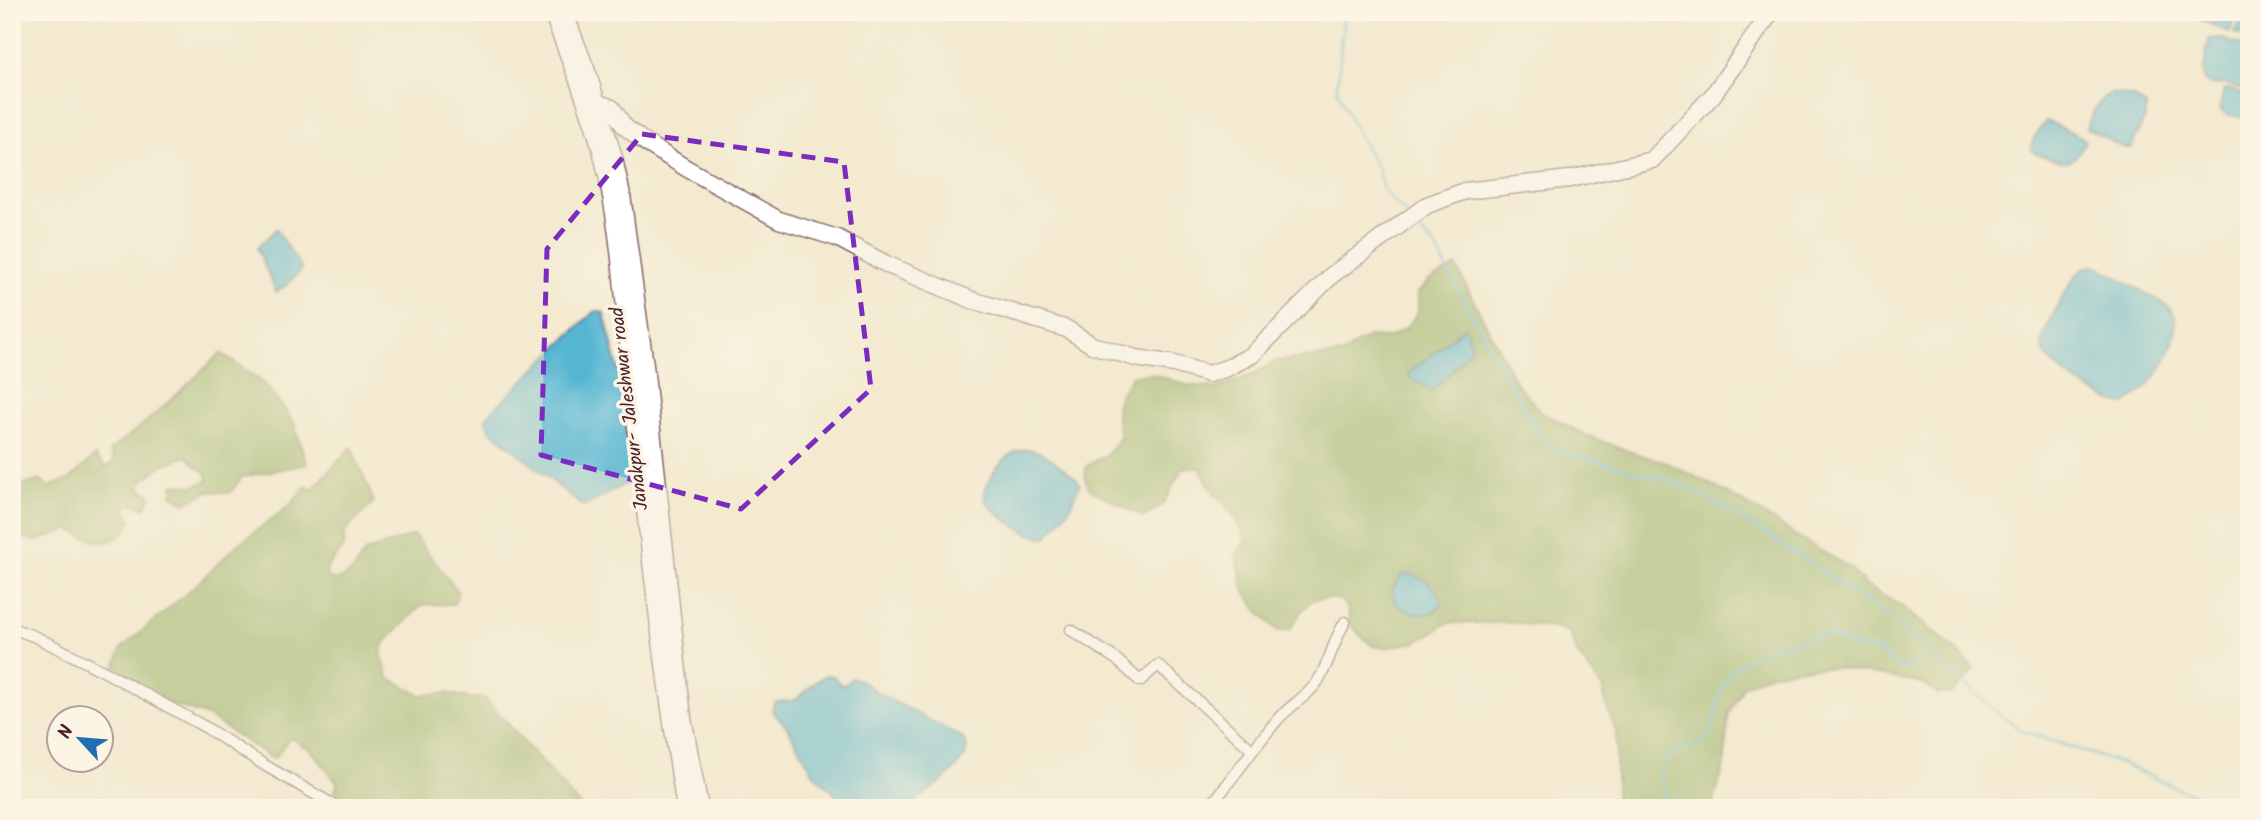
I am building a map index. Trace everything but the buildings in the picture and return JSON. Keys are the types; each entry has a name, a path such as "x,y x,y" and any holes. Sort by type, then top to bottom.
{"main road":[{"name":"Janakpur- Jaleshwar road","path":"552,12 613,154 628,237 683,718 700,808"},
{"name":"Janakpur- Jaleshwar road","path":"564,12 588,74 616,237 643,498 671,722 685,808"},
{"path":"591,103 612,108 625,127 646,143 779,220 837,238 888,265 972,300 1067,329 1092,345 1208,374 1252,355 1332,275 1427,205 1465,191 1570,179 1652,160 1713,95 1771,12"}],"street":[{"path":"1209,808 1246,762 1252,750 1292,704 1317,684 1333,643 1345,622"},
{"path":"12,628 105,671 205,727 339,808"},
{"path":"1071,630 1116,659 1140,681 1158,665 1252,750"}],"highlighted area":[{"path":"642,134 844,162 871,389 741,509 541,455 547,249"}],"green space":[{"path":"1456,266 1516,383 1542,413 1586,435 1667,463 1767,516 1849,567 1865,585 1901,606 1957,651 1975,670 1951,694 1938,694 1926,685 1905,680 1838,668 1803,668 1768,674 1744,686 1729,713 1724,766 1712,808 1610,808 1616,795 1616,731 1602,687 1578,655 1569,632 1516,623 1448,623 1416,642 1384,648 1373,646 1350,624 1347,607 1341,600 1327,598 1312,600 1290,630 1278,631 1258,611 1245,592 1236,555 1246,539 1200,467 1183,468 1163,504 1144,517 1091,490 1085,480 1086,466 1106,455 1120,437 1117,404 1133,375 1154,374 1186,385 1216,388 1252,375 1276,361 1344,354 1369,337 1388,338 1406,328 1418,312 1418,293 1428,281"},
{"path":"221,353 264,383 293,421 307,464 242,477 230,493 208,491 185,503 172,495 174,484 193,486 208,481 206,472 187,456 163,465 142,481 140,488 151,495 145,508 132,504 125,508 132,521 123,533 111,541 86,538 69,529 37,541 12,536 12,488 40,480 48,487 70,479 95,456 106,468 114,461 110,450 153,416"},
{"path":"351,447 374,502 345,531 344,546 327,568 326,575 336,581 353,571 365,552 414,535 458,592 454,604 422,605 385,642 381,654 389,678 420,695 448,693 469,698 485,698 582,808 350,808 333,795 338,783 311,750 290,738 275,758 270,757 207,716 163,701 115,667 122,648 195,586 235,547 290,505 306,486 312,490"}],"water":[{"path":"2192,12 2238,12 2229,33 2203,21"},
{"path":"2246,12 2249,12 2249,38 2234,33"},
{"path":"2219,38 2249,48 2249,90 2225,84 2211,85 2204,81 2209,39"},
{"path":"2224,90 2249,94 2249,119 2226,114 2219,109"},
{"path":"2111,93 2133,97 2146,106 2146,115 2131,148 2123,148 2087,128 2096,108"},
{"path":"2046,121 2082,137 2085,141 2071,161 2051,158 2031,150 2034,139"},
{"path":"276,229 302,269 276,292 257,248"},
{"path":"2098,266 2168,306 2176,317 2173,342 2162,366 2145,388 2125,404 2091,391 2065,373 2054,364 2042,346 2051,319 2071,283 2084,269"},
{"path":"596,311 604,313 619,373 633,459 628,482 584,507 490,430 486,417"},
{"path":"1465,327 1472,347 1431,391 1407,375"},
{"path":"1025,449 1045,455 1080,484 1069,509 1047,537 1031,534 1011,524 994,510 984,497 989,481 998,467 1010,455"},
{"path":"1402,574 1421,578 1431,586 1442,602 1438,608 1427,614 1420,614 1396,604 1392,591"},
{"path":"826,675 833,676 841,685 852,678 860,680 881,695 962,737 967,745 966,754 940,783 906,808 849,808 814,774 786,725 772,712 774,703 798,698"}],"waterway":[{"path":"1344,12 1337,89 1353,125 1378,169 1382,187 1405,213"},
{"path":"1412,224 1434,244 1511,387 1541,435 1552,446 1568,453 1673,482 1739,516 1896,623 1982,700 2022,731 2125,765 2202,797 2225,801 2249,799"},
{"path":"1663,808 1665,794 1661,775 1665,761 1680,749 1700,745 1712,730 1721,688 1737,666 1763,651 1807,638 1830,636 1860,648 1878,650 1900,669 1915,661"}]}
